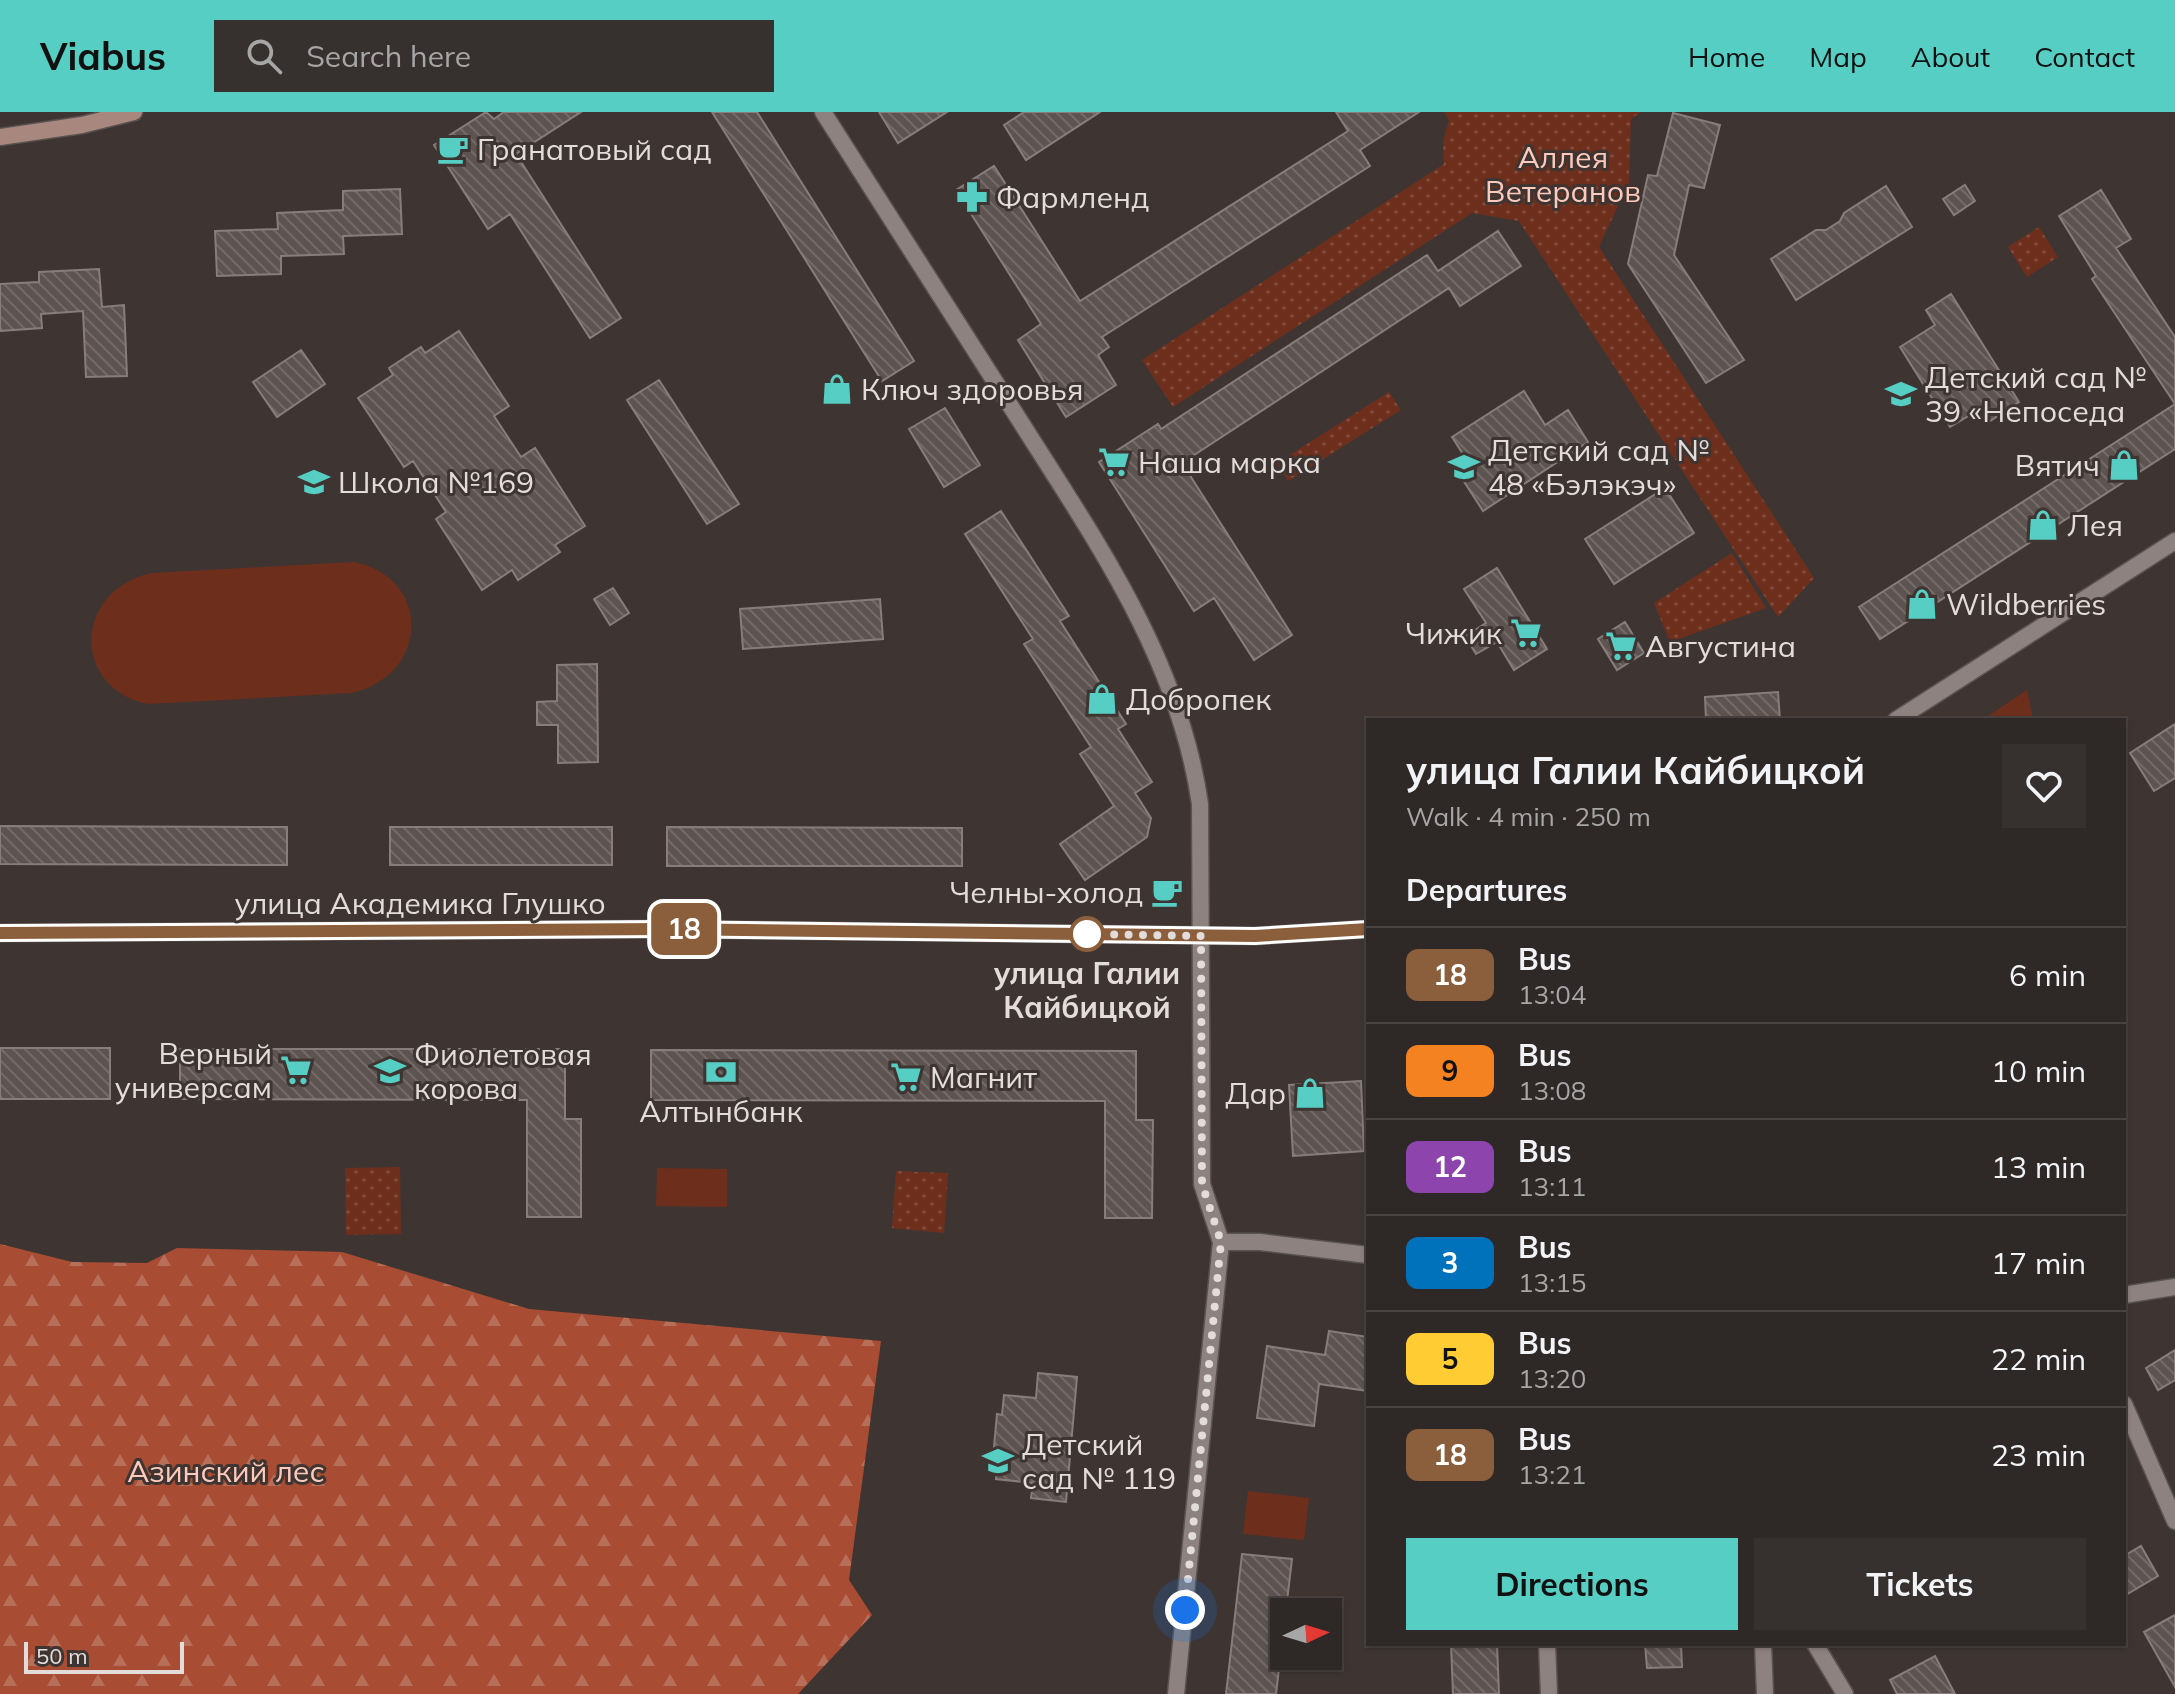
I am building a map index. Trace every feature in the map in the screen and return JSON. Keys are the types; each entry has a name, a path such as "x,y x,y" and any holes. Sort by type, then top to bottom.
{"main road":[{"path":"0,137 82,125 134,112"}],"street":[{"path":"823,112 1119,581 1162,665 1181,714 1195,764 1200,804 1202,1184 1221,1242 1176,1694"},
{"path":"1899,718 2175,541"},
{"name":"улица Академика Глушко","path":"0,933 662,929 1201,936 1366,929"},
{"path":"1221,1242 1260,1242 1366,1255"},
{"path":"2126,1295 2175,1287"},
{"path":"2126,1409 2175,1521"},
{"path":"1547,1646 1549,1694"},
{"path":"1763,1646 1765,1694"},
{"path":"1816,1646 1845,1694"}],"green space":[{"name":"Аллея Ветеранов","path":"1444,112 1641,112 1631,119 1629,182 1599,247 1814,578 1778,617 1519,221 1472,213 1173,407 1142,360 1444,164 1443,142 1449,120"},
{"path":"2039,227 2058,257 2027,277 2008,247"},
{"path":"1389,392 1401,410 1288,481 1277,463"},
{"path":"1732,553 1766,608 1670,642 1654,603"},
{"path":"354,562 380,572 398,587 408,606 411,628 407,649 395,668 377,683 351,693 148,704 123,694 105,679 94,660 92,638 96,617 108,598 126,583 152,573"},
{"path":"2027,690 2033,718 1985,718"},
{"path":"400,1167 401,1234 346,1235 345,1168"},
{"path":"657,1168 727,1169 727,1207 656,1206"},
{"path":"896,1171 948,1173 944,1233 892,1228"},
{"name":"Азинский лес","path":"0,1244 72,1262 147,1263 177,1248 342,1252 529,1309 881,1341 849,1580 872,1615 798,1694 0,1694"},
{"path":"1248,1491 1309,1498 1304,1540 1243,1534"}],"building":[{"path":"486,112 494,119 504,112 581,112 516,154 621,318 590,338 510,214 488,229 434,145"},
{"path":"712,112 757,112 914,361 882,381"},
{"path":"879,112 947,112 898,143"},
{"path":"1024,112 1100,112 1026,160 1004,125"},
{"path":"1336,112 1419,112 1360,150 1370,166 1102,337 1109,347 1098,355 1116,385 1066,417 1018,340 1041,324 956,190 994,166 1080,301 1348,131"},
{"path":"1673,113 1720,125 1704,188 1689,185 1674,255 1744,360 1706,383 1628,264 1648,175 1657,176"},
{"path":"1965,185 1975,201 1954,215 1943,199"},
{"path":"1886,186 1912,227 1796,300 1771,259 1816,230 1826,230 1840,221 1844,213"},
{"path":"400,189 402,234 343,236 344,254 281,256 281,274 217,276 215,231 278,229 277,213 343,210 343,191"},
{"path":"2101,190 2131,239 2116,248 2175,337 2175,404 2092,279 2096,276 2059,216"},
{"path":"1498,231 1521,266 1460,306 1449,288 1182,463 1292,635 1254,660 1214,598 1194,611 1099,462 1158,424 1161,429 1427,255 1438,271"},
{"path":"99,269 102,307 124,305 127,376 86,377 83,311 41,314 42,328 0,331 0,284 39,282 39,272"},
{"path":"1951,294 2019,402 1990,421 1982,408 1950,427 1900,347 1935,325 1926,310"},
{"path":"459,331 509,406 494,416 521,457 535,448 585,526 555,545 560,552 518,580 512,570 482,590 436,519 446,512 413,461 404,467 358,398 393,375 389,368 421,347 425,353"},
{"path":"301,350 325,384 277,417 253,382"},
{"path":"659,380 739,504 707,524 627,400"},
{"path":"1524,391 1545,425 1568,410 1588,442 1483,511 1463,480 1475,473 1452,437"},
{"path":"2175,404 2175,449 1880,639 1859,607"},
{"path":"945,408 980,465 944,487 909,429"},
{"path":"1665,488 1694,533 1614,584 1585,539"},
{"path":"1001,511 1069,616 1060,621 1126,724 1118,729 1152,782 1135,793 1151,818 1147,837 1085,880 1060,844 1114,806 1080,754 1091,747 1024,644 1033,639 965,534"},
{"path":"1497,568 1547,649 1514,670 1497,642 1476,654 1465,636 1486,623 1464,589"},
{"path":"613,588 629,613 610,625 594,599"},
{"path":"880,599 883,639 743,649 740,609"},
{"path":"1625,622 1644,653 1617,670 1598,639"},
{"path":"597,664 598,762 558,763 558,725 537,725 537,702 557,701 557,665"},
{"path":"1778,692 1780,718 1706,718 1705,697"},
{"path":"2175,724 2175,778 2154,791 2130,753"},
{"path":"0,826 287,827 287,865 0,864"},
{"path":"390,827 612,827 612,865 390,865"},
{"path":"667,827 962,828 962,866 667,866"},
{"path":"0,1048 110,1048 110,1099 0,1099"},
{"path":"180,1049 565,1049 565,1119 581,1119 581,1217 527,1217 527,1100 180,1099"},
{"path":"651,1050 1136,1051 1136,1120 1153,1120 1152,1218 1105,1218 1105,1101 651,1100"},
{"path":"1361,1081 1364,1151 1293,1156 1289,1085"},
{"path":"1329,1331 1366,1337 1366,1391 1319,1384 1314,1426 1257,1418 1267,1346 1325,1355"},
{"path":"2175,1350 2175,1380 2158,1390 2146,1368"},
{"path":"1038,1373 1077,1377 1066,1502 1031,1498 1033,1483 996,1479 998,1459 993,1458 997,1414 1002,1415 1004,1395 1036,1398"},
{"path":"2141,1546 2158,1576 2126,1595 2126,1555"},
{"path":"1242,1554 1292,1559 1287,1598 1270,1598 1270,1670 1279,1670 1276,1694 1226,1694"},
{"path":"2175,1615 2175,1687 2144,1632"},
{"path":"1451,1646 1497,1646 1499,1694 1453,1694"},
{"path":"1645,1646 1681,1646 1682,1667 1647,1668"},
{"path":"1935,1656 1955,1694 1897,1694 1890,1680"}],"bus line":[{"name":"18","path":"0,933 662,929 1255,936 1366,929"}],"place":[{"name":"Гранатовый сад","path":"453,149"},
{"name":"Фармленд","path":"972,197"},
{"name":"Ключ здоровья","path":"837,389"},
{"name":"Детский сад № 39 «Непоседа","path":"1901,394"},
{"name":"Наша марка","path":"1114,462"},
{"name":"Вятич","path":"2124,465"},
{"name":"Детский сад № 48 «Бэлэкэч»","path":"1464,467"},
{"name":"Школа №169","path":"314,482"},
{"name":"Лея","path":"2043,525"},
{"name":"Wildberries","path":"1922,604"},
{"name":"Чижик","path":"1526,633"},
{"name":"Августина","path":"1621,646"},
{"name":"Добропек","path":"1102,699"},
{"name":"Челны-холод","path":"1167,892"},
{"name":"улица Галии Кайбицкой","path":"1087,934"},
{"name":"Верный универсам","path":"296,1070"},
{"name":"Фиолетовая корова","path":"390,1071"},
{"name":"Алтынбанк","path":"721,1072"},
{"name":"Магнит","path":"906,1077"},
{"name":"Дар","path":"1310,1093"},
{"name":"Детский сад № 119","path":"998,1461"}],"route":[{"path":"1087,934 1079,934 1201,936 1202,1184 1221,1242 1206,1370 1185,1610"}]}
